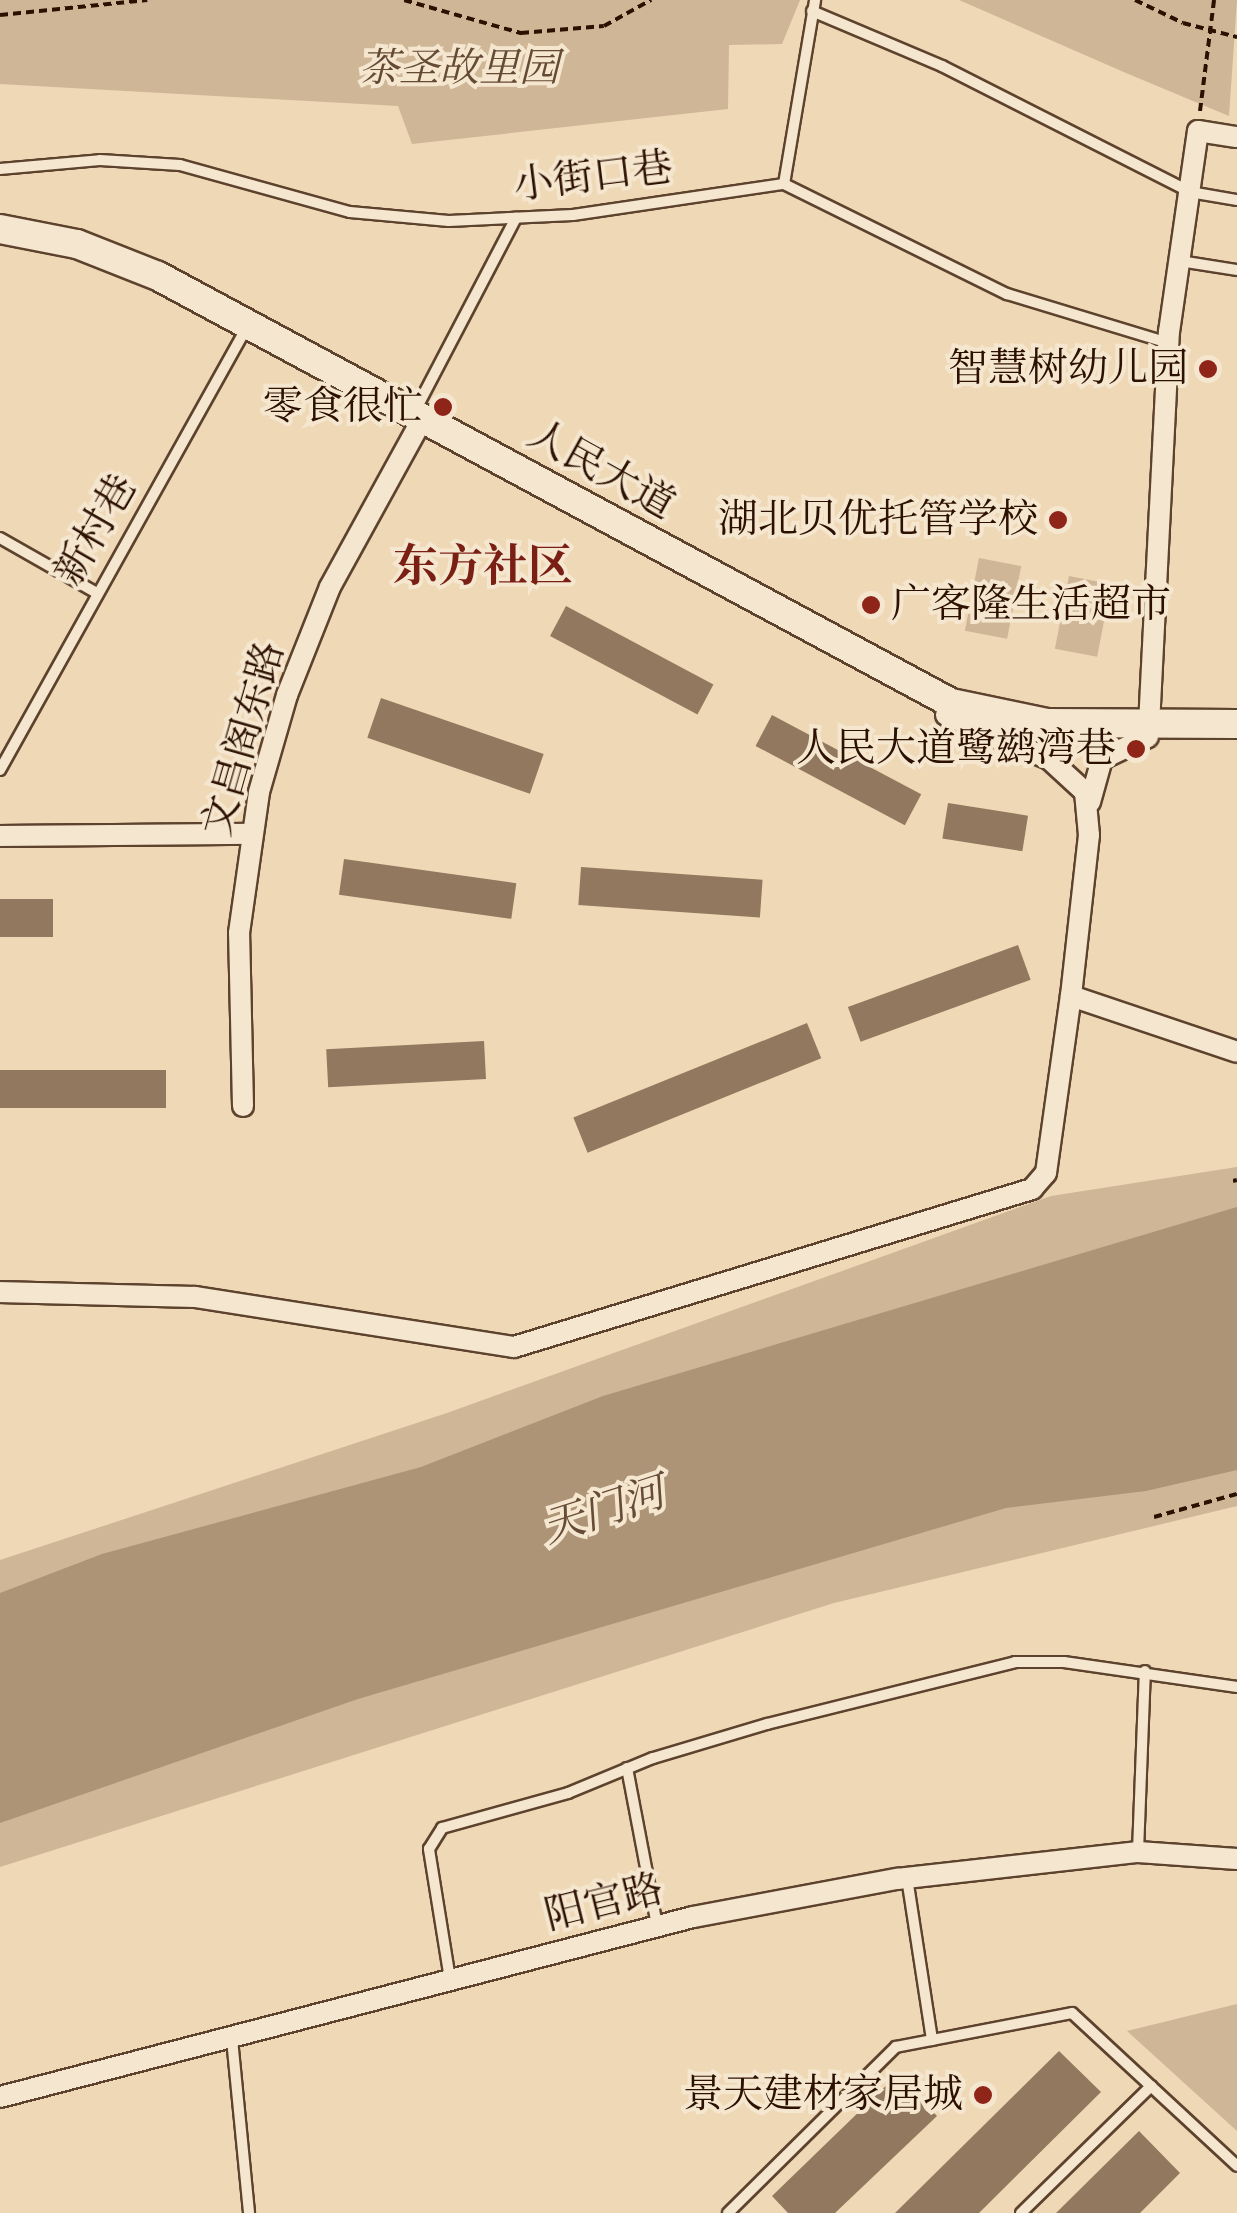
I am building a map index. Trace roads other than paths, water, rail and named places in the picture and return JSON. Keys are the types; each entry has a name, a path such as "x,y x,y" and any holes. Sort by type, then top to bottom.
{"main road":[{"name":"人民大道","path":"0,229 117,258 946,715 1046,736 1237,724"},
{"name":"人民大道","path":"0,242 112,270 246,329"},
{"name":"人民大道","path":"415,422 951,703 1047,723 1237,736"}],"street":[{"path":"0,1292 194,1297 514,1347 1032,1189 1046,1173 1071,996 1094,770 1102,759 1148,731 1168,343 1198,131 1237,137"},
{"name":"文昌阁东路","path":"243,1106 237,978 248,834 308,639 415,422"},
{"path":"946,715 1065,769 1078,780 1090,809"},
{"path":"0,836 248,834"},
{"path":"1071,996 1237,1052"},
{"name":"阳官路","path":"0,2097 657,1926 907,1878 1138,1852 1237,1859"}],"lane":[{"path":"1168,343 1007,294 784,184 813,5 1190,192 1237,200"},
{"name":"小街口巷","path":"0,169 100,160 180,164 350,212 449,221 516,218 784,184"},
{"path":"415,422 516,218"},
{"path":"1179,261 1237,270"},
{"name":"新村巷","path":"0,770 95,592 246,329"},
{"path":"0,538 95,592"},
{"path":"450,1979 432,1836 627,1768 896,1688 1015,1662 1145,1671 1237,1686"},
{"path":"1138,1852 1145,1671"},
{"path":"627,1768 657,1926"},
{"path":"907,1878 932,2040"},
{"path":"732,2212 896,2047 1072,2012 1237,2166"},
{"path":"232,2039 249,2213"},
{"path":"1021,2213 1151,2086"}],"water":[{"name":"天门河","path":"1237,1207 1237,1470 1146,1491 1006,1508 358,1699 0,1823 0,1593 102,1554 421,1467 603,1396"}],"place":[{"name":"智慧树幼儿园","path":"1208,369"},
{"name":"零食很忙","path":"443,407"},
{"name":"湖北贝优托管学校","path":"1058,520"},
{"name":"广客隆生活超市","path":"871,605"},
{"name":"人民大道鹭鹚湾巷","path":"1136,749"},
{"name":"景天建材家居城","path":"983,2095"}],"district":[{"name":"东方社区","path":"483,568"}],"park label":[{"name":"茶圣故里园","path":"459,69"}]}
